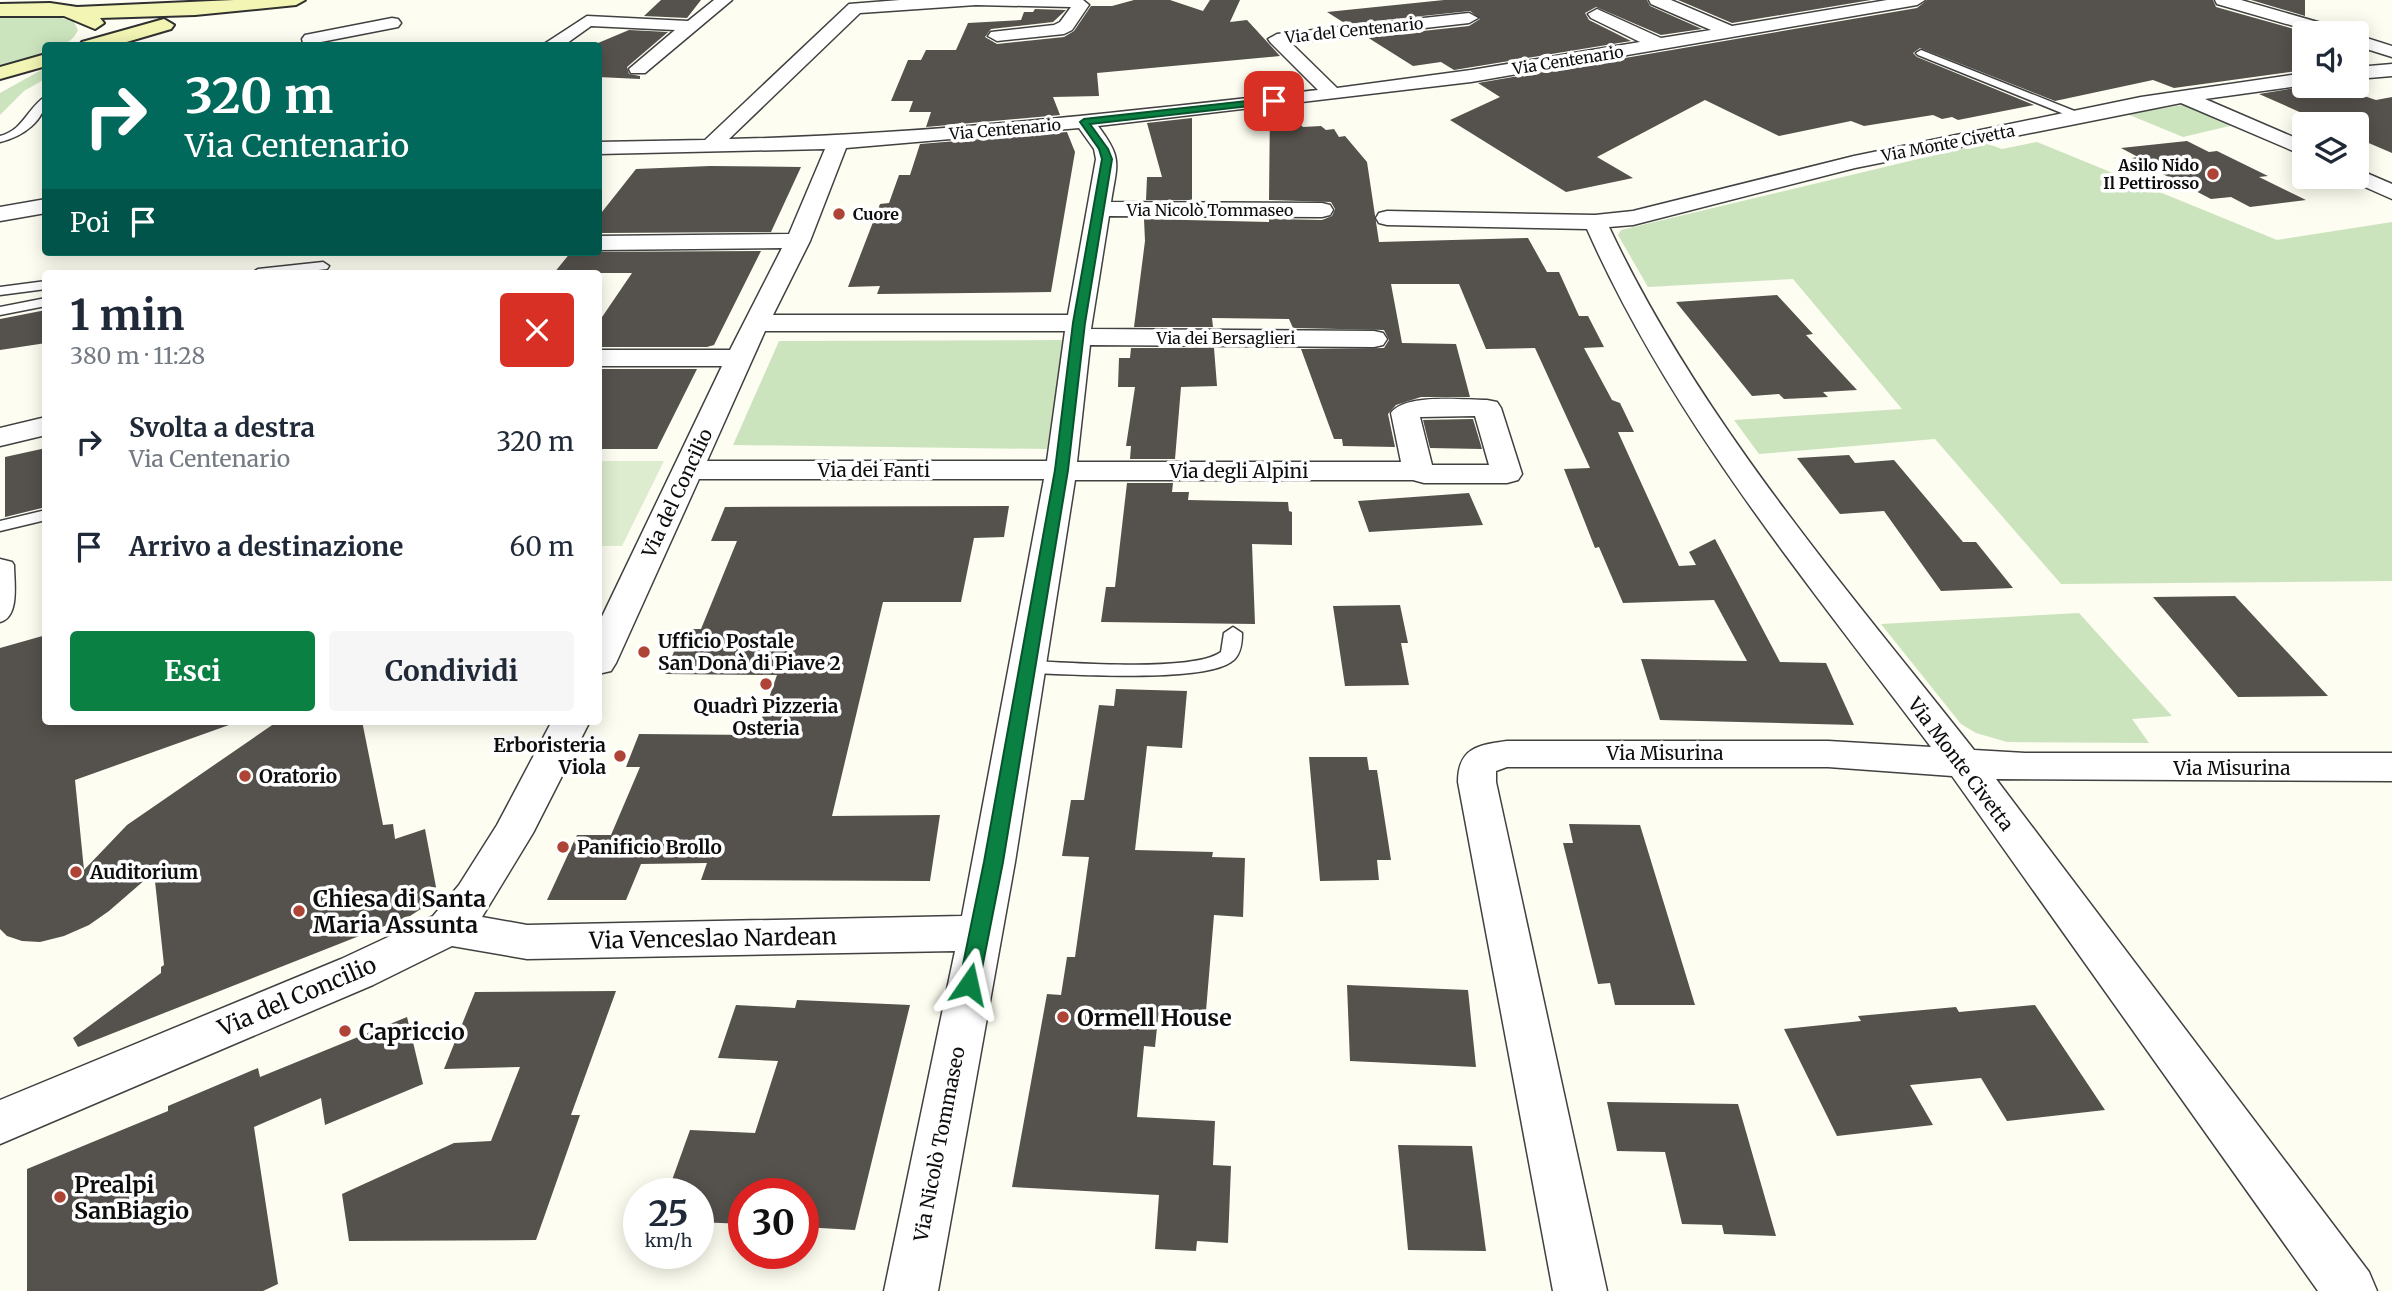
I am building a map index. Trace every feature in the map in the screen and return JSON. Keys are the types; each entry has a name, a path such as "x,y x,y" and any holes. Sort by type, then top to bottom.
{"street":[{"path":"13,0 86,16 96,24 94,33 84,42"},
{"path":"75,13 195,9 296,0"},
{"path":"104,42 172,24 302,0"},
{"path":"638,69 724,0"},
{"path":"710,146 853,6 976,0 1067,0 1081,5 1066,26 1058,30 997,36"},
{"path":"1657,0 1730,32"},
{"name":"Via Centenario","path":"602,148 837,143 1084,122 1333,94 1461,78 1917,0"},
{"path":"2223,0 2295,21"},
{"path":"0,10 45,9"},
{"path":"555,42 588,14 690,26"},
{"name":"Via Centenario","path":"1597,14 1659,44"},
{"name":"Via del Centenario","path":"1333,94 1277,39 1469,18"},
{"path":"312,42 311,39 393,23"},
{"path":"2369,44 2392,52"},
{"path":"0,73 41,62"},
{"path":"0,87 41,62"},
{"path":"2369,72 2392,70"},
{"name":"Via Monte Civetta","path":"1387,218 1595,222 1633,218 1854,162 2181,96 2292,81"},
{"path":"2181,96 2292,144"},
{"name":"Via Nicolò Tommaseo","path":"911,1291 978,933 994,862 1061,470 1078,330 1107,159 1104,149 1084,122"},
{"name":"Via del Concilio","path":"605,637 797,241 835,154 837,143"},
{"path":"2369,181 2392,192"},
{"path":"0,214 42,207"},
{"name":"Via Nicolò Tommaseo","path":"1099,209 1322,210"},
{"name":"Via Monte Civetta","path":"1595,222 1611,257 1695,406 1813,568 1964,764 2350,1291"},
{"path":"602,243 797,241"},
{"path":"756,323 1078,330"},
{"name":"Via dei Bersaglieri","path":"1078,330 1374,339"},
{"path":"602,358 740,358"},
{"path":"0,437 42,427"},
{"name":"Via dei Fanti","path":"687,470 1061,470"},
{"name":"Via degli Alpini","path":"1061,470 1418,471"},
{"name":"Via del Concilio","path":"0,1122 357,972 448,928 474,897 513,833 569,725"},
{"name":"Via Misurina","path":"1580,1291 1479,795 1477,766 1488,757 1569,752 1828,754 1964,764 2110,768 2392,767"},
{"name":"Via Venceslao Nardean","path":"448,928 527,942 978,933"}],"lane":[{"path":"1921,54 2078,116"},
{"path":"0,139 13,137 31,123 42,103"},
{"path":"286,270 323,266"},
{"path":"0,291 42,286"},
{"path":"0,311 42,303"},
{"path":"0,526 42,516"},
{"path":"0,564 6,565 4,613 0,617"},
{"path":"1027,667 1210,666 1226,659 1233,645 1233,633"}],"green space":[{"path":"0,14 52,15 74,22 78,30 68,41 42,42 42,55 0,68"},
{"path":"42,70 42,81 24,91 0,115 0,93"},
{"path":"2183,105 2200,107 2238,124 2183,137 2127,114"},
{"path":"2037,142 2277,240 2392,222 2392,581 2061,584 1935,439 1759,454 1734,420 1902,409 1793,279 1648,287 1618,235 1621,230 1985,143 2002,149"},
{"path":"1064,340 1047,449 733,445 779,341"},
{"path":"602,461 664,461 622,546 602,546"},
{"path":"2079,613 2172,716 2132,719 2149,743 2007,742 1976,733 1961,724 1881,624"}],"building":[{"path":"661,0 701,0 687,18 644,16"},
{"path":"1134,0 1170,0 1203,11 1210,0 1240,0 1230,22 1247,20 1280,56 1097,73 1099,96 1053,97 1060,115 926,127 931,112 909,112 913,101 891,101 908,60 921,60 926,50 956,50 968,23 1021,20 1024,12 1033,12 1035,9 1066,10 1053,22 991,29 985,37 997,44 1064,37 1074,31 1091,6 1112,6"},
{"path":"1444,0 1647,0 1650,6 1702,29 1661,35 1596,7 1585,13 1589,20 1631,41 1454,70 1441,62 1413,66 1367,37 1469,26 1480,19 1470,11 1346,24 1327,12"},
{"path":"1678,0 1871,0 1732,23"},
{"path":"1927,0 2213,0 2216,7 2292,28 2292,72 2174,88 2153,80 2055,101 1920,48 1913,53 1917,57 2034,105 1958,120 1952,117 1942,119 1933,115 1864,126 1851,121 1779,136 1705,100 1597,157 1633,178 1566,192 1450,120 1500,97 1478,83 1917,8"},
{"path":"2251,0 2305,0 2305,16"},
{"path":"629,30 668,32 627,67 629,74 640,76 640,79 602,77 600,42"},
{"path":"2292,88 2292,98 2369,98 2376,100 2392,97 2392,153 2369,143 2369,112 2300,112 2259,94"},
{"path":"1282,107 1303,127 1321,126 1326,130 1334,129 1339,137 1345,136 1367,162 1379,242 1528,238 1547,272 1559,272 1579,316 1588,316 1604,347 1584,348 1612,400 1620,403 1634,432 1618,432 1679,566 1696,565 1689,552 1715,539 1780,662 1826,663 1854,725 1660,720 1641,659 1747,661 1714,600 1623,603 1599,547 1595,548 1564,469 1590,468 1535,348 1486,349 1459,284 1391,284 1402,343 1456,344 1470,397 1421,397 1396,405 1388,414 1395,447 1343,446 1342,439 1334,439 1301,349 1384,348 1389,340 1384,330 1293,328 1289,319 1212,318 1213,327 1134,327 1145,241 1144,219 1269,222 1269,219 1322,220 1332,216 1335,209 1331,202 1269,200 1270,108"},
{"path":"1192,118 1192,200 1146,200 1147,177 1162,177 1147,123"},
{"path":"1067,132 1075,152 1051,292 877,294 880,286 848,287 880,204 889,203 899,175 910,175 920,144"},
{"name":"Asilo Nido Il Pettirosso","path":"2187,141 2209,152 2217,151 2268,176 2259,177 2306,200 2250,207 2231,197 2211,199 2132,158 2138,157 2121,148"},
{"path":"710,166 801,167 771,232 602,233 602,212 636,169"},
{"path":"761,251 714,345 707,347 602,347 602,317 632,273 556,270 568,256 602,256 602,252"},
{"path":"1777,295 1813,334 1806,335 1857,390 1823,392 1828,397 1784,399 1779,394 1752,396 1676,302"},
{"path":"42,311 42,344 0,350 0,319"},
{"path":"1131,348 1214,348 1217,386 1181,387 1175,459 1130,459 1131,446 1126,446 1135,387 1118,387 1119,358 1130,358"},
{"path":"602,369 697,369 657,449 602,449"},
{"path":"1473,419 1482,449 1430,448 1423,420"},
{"path":"42,449 42,508 5,517 5,457"},
{"path":"1849,455 1855,463 1894,460 1963,542 1976,542 2013,588 1941,591 1884,511 1840,514 1797,458"},
{"path":"1127,483 1173,483 1172,492 1189,492 1188,500 1288,502 1289,511 1292,512 1292,545 1252,544 1255,624 1101,622 1106,587 1115,587"},
{"path":"1469,493 1483,525 1369,532 1358,501"},
{"path":"1009,506 1004,537 974,538 961,602 883,602 832,816 940,815 930,881 701,880 707,863 641,864 626,900 547,900 577,835 611,835 640,767 626,767 639,734 756,735 777,675 665,674 677,644 685,644 691,629 701,629 737,541 711,541 725,507"},
{"path":"2235,596 2328,696 2238,697 2153,597"},
{"path":"1400,605 1408,643 1401,643 1409,685 1345,686 1333,606"},
{"path":"42,636 42,725 229,725 75,780 84,870 127,825 272,725 363,725 383,825 393,824 395,839 425,829 436,887 424,907 410,916 78,1047 73,1038 161,973 161,967 164,965 154,872 109,911 89,925 64,936 40,942 22,941 7,936 0,929 0,648"},
{"path":"1116,689 1187,691 1182,748 1147,746 1135,850 1213,852 1212,857 1245,858 1243,917 1214,915 1206,1011 1159,1008 1155,1047 1144,1046 1137,1117 1215,1121 1213,1165 1231,1166 1228,1243 1197,1241 1196,1251 1155,1249 1159,1195 1012,1187 1047,994 1061,995 1067,957 1075,957 1089,857 1062,856 1071,800 1084,800 1099,705 1114,706"},
{"path":"1309,757 1367,757 1369,770 1377,770 1391,860 1377,860 1379,880 1320,881"},
{"path":"1569,824 1640,825 1695,1005 1615,1005 1610,983 1598,984 1563,843 1573,843"},
{"path":"1347,985 1468,990 1476,1067 1350,1061"},
{"path":"616,991 571,1115 580,1115 536,1240 349,1241 342,1194 454,1143 491,1141 520,1067 444,1069 475,992"},
{"path":"797,1000 910,1005 855,1230 819,1228 819,1178 728,1178 728,1223 714,1223 714,1178 673,1178 690,1130 755,1133 778,1061 718,1058 736,1005 795,1008"},
{"path":"2035,1005 2105,1110 2007,1121 1981,1078 1910,1085 1933,1125 1837,1136 1784,1029 1861,1021 1858,1016 1956,1007 1959,1012"},
{"path":"407,1017 423,1084 325,1125 321,1098 254,1127 278,1284 263,1291 27,1291 27,1169 168,1111 168,1106 258,1068 260,1077"},
{"path":"1607,1102 1738,1104 1776,1236 1724,1234 1722,1225 1682,1224 1665,1152 1617,1151"},
{"path":"1398,1145 1472,1146 1486,1251 1408,1250"}],"place":[{"name":"Asilo Nido Il Pettirosso","path":"2213,174"},
{"name":"Cuore","path":"839,214"},
{"name":"Ufficio Postale San Donà di Piave 2","path":"644,652"},
{"name":"Quadrì Pizzeria Osteria","path":"766,684"},
{"name":"Erboristeria Viola","path":"620,756"},
{"name":"Oratorio","path":"245,776"},
{"name":"Panificio Brollo","path":"563,847"},
{"name":"Auditorium","path":"76,872"},
{"name":"Chiesa di Santa Maria Assunta","path":"299,911"},
{"name":"Ormell House","path":"1063,1017"},
{"name":"Capriccio","path":"345,1031"},
{"name":"Prealpi SanBiagio","path":"60,1197"}],"route":[{"path":"969,984 994,862 1061,470 1079,323 1107,159 1104,149 1084,122 1274,101"}]}
